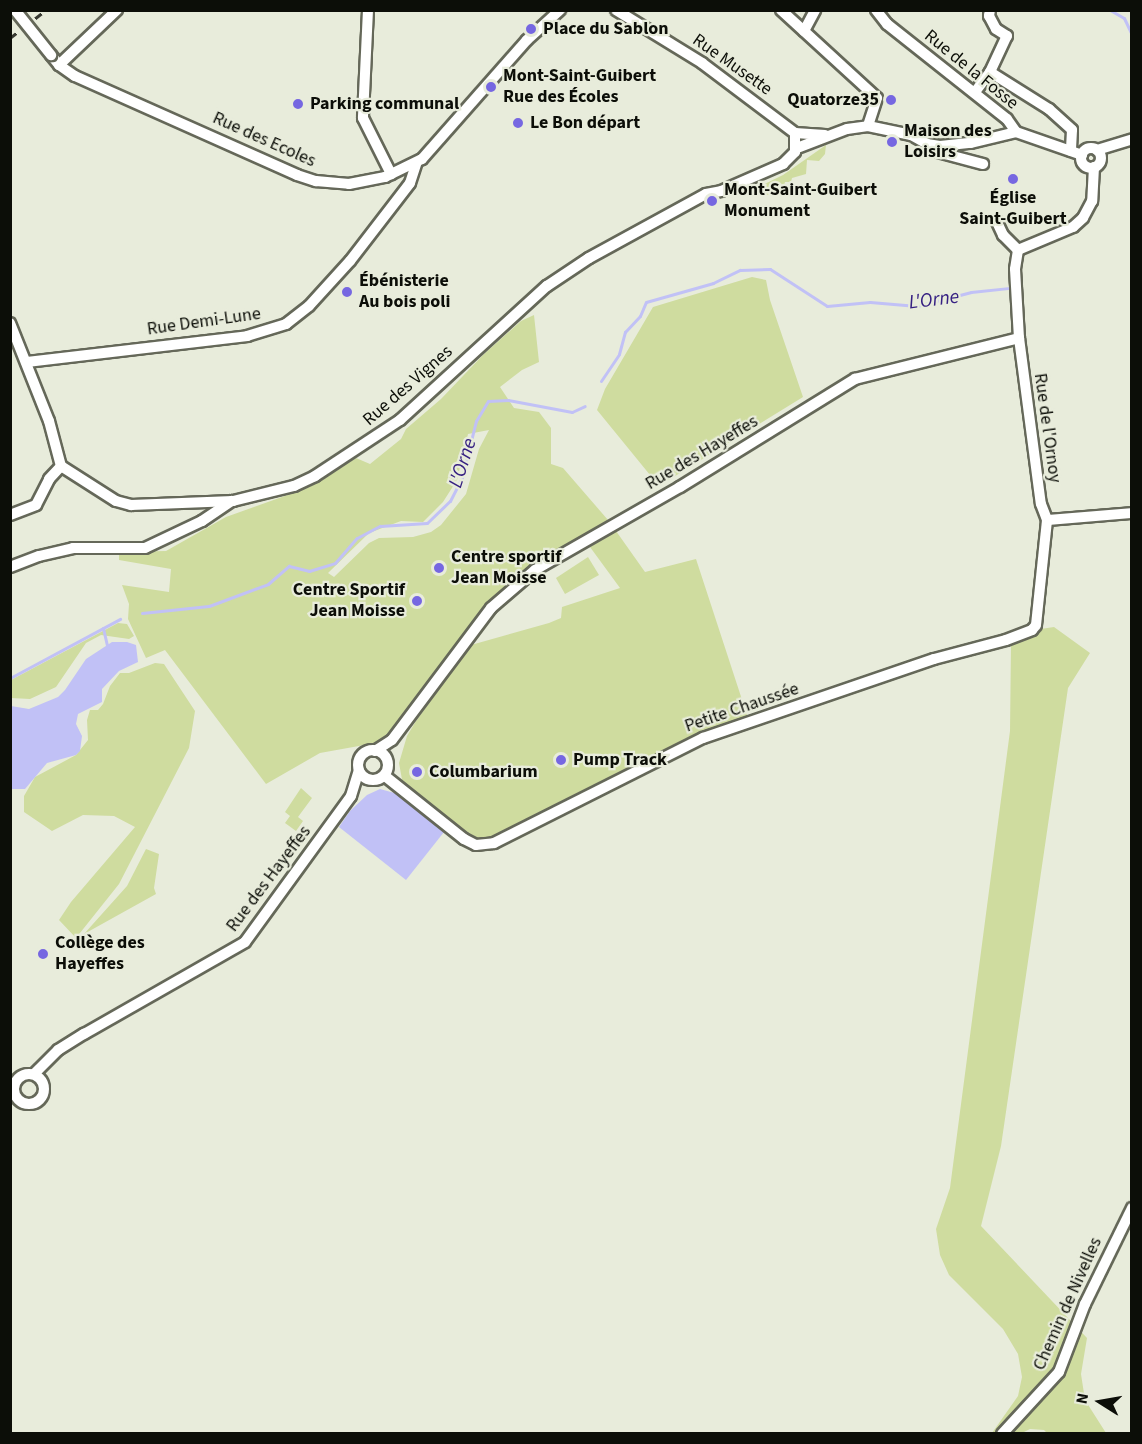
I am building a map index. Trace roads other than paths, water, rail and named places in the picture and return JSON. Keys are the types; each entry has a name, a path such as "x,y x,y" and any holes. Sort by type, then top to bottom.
{"street":[{"name":"Rue des Ecoles","path":"15,10 59,65 75,76 305,178 328,183 349,184 391,174 416,164 520,48 560,10"},
{"path":"59,65 117,10"},
{"path":"368,10 363,118 391,174"},
{"name":"Rue Musette","path":"616,10 702,63 795,133"},
{"path":"781,10 877,98 868,126"},
{"path":"804,31 815,10"},
{"name":"Rue de la Fosse","path":"876,10 887,24 1007,119 1016,132"},
{"path":"975,92 990,72 1007,36 996,29 989,16 990,10"},
{"path":"990,72 1049,109 1072,130 1076,153 1084,165 1094,167"},
{"path":"829,135 795,133 796,148 847,129 868,126 911,135 927,144 951,146 1016,132 1076,153 1090,148 1097,150 1131,139"},
{"path":"911,135 928,150 982,164"},
{"name":"Rue des Vignes","path":"61,466 116,501 131,505 233,501 294,486 333,465 399,420 547,286 589,258 686,204 783,164 793,156 796,148"},
{"path":"1018,250 1073,227 1083,218 1092,201 1094,167 1101,158 1097,150"},
{"name":"Rue Demi-Lune","path":"27,362 247,336 286,324 309,306 350,261 410,183 416,164"},
{"path":"996,220 1003,235 1018,250"},
{"path":"1018,250 1015,269 1019,338"},
{"path":"10,323 27,362 58,449 61,466 49,479 36,505 10,515"},
{"name":"Rue de l'Ornoy","path":"1019,338 1041,504 1047,520 1036,625"},
{"name":"Rue des Hayeffes","path":"375,751 392,740 491,608 535,570 680,487 855,379 1019,338"},
{"path":"10,567 39,556 73,548 145,548 202,521 233,501"},
{"path":"1047,520 1131,513"},
{"name":"Petite Chaussée","path":"385,776 464,839 476,845 490,844 637,773 703,738 934,659 1018,636 1036,625"},
{"name":"Rue des Hayeffes","path":"388,759 392,740"},
{"path":"375,751 388,759 385,776 374,781 364,777 359,770 362,754 375,751"},
{"name":"Rue des Hayeffes","path":"38,1077 58,1050 240,946 351,796 359,770"},
{"name":"Rue des Hayeffes","path":"351,796 374,781"},
{"path":"20,1075 38,1077 43,1093 39,1100 30,1104 14,1100 12,1089 20,1075"},
{"name":"Chemin de Nivelles","path":"1002,1434 1059,1372 1085,1304 1131,1208"}],"water":[{"path":"112,642 127,642 136,645 138,662 119,671 102,689 102,702 78,714 76,724 82,736 80,751 76,755 47,763 25,789 11,789 11,706 29,709 58,697 86,659"},
{"path":"380,789 398,794 444,832 406,880 339,827 350,811 367,795"}],"waterway":[{"name":"L'Orne","path":"1110,10 1124,18 1132,35"},
{"name":"L'Orne","path":"601,381 619,354 625,332 640,316 646,302 713,283 740,270 770,269 827,306 870,302 917,306 971,292 1008,288"},
{"name":"L'Orne","path":"142,613 209,606 268,584 289,566 309,571 335,563 357,538 380,526 427,523 450,501 462,477 476,421 488,401 508,400 572,412 585,406"},
{"name":"L'Orne","path":"10,678 120,619"},
{"path":"103,628 107,645"}],"railway":[{"path":"10,38 46,10"}],"place":[{"name":"Place du Sablon","path":"531,29"},
{"name":"Mont-Saint-Guibert Rue des Écoles","path":"491,87"},
{"name":"Quatorze35","path":"891,100"},
{"name":"Parking communal","path":"298,104"},
{"name":"Le Bon départ","path":"518,123"},
{"name":"Maison des Loisirs","path":"892,142"},
{"name":"Église Saint-Guibert","path":"1013,179"},
{"name":"Mont-Saint-Guibert Monument","path":"712,201"},
{"name":"Ébénisterie Au bois poli","path":"347,292"},
{"name":"Centre sportif Jean Moisse","path":"439,568"},
{"name":"Centre Sportif Jean Moisse","path":"417,601"},
{"name":"Pump Track","path":"561,760"},
{"name":"Columbarium","path":"417,772"},
{"name":"Collège des Hayeffes","path":"43,954"}]}
